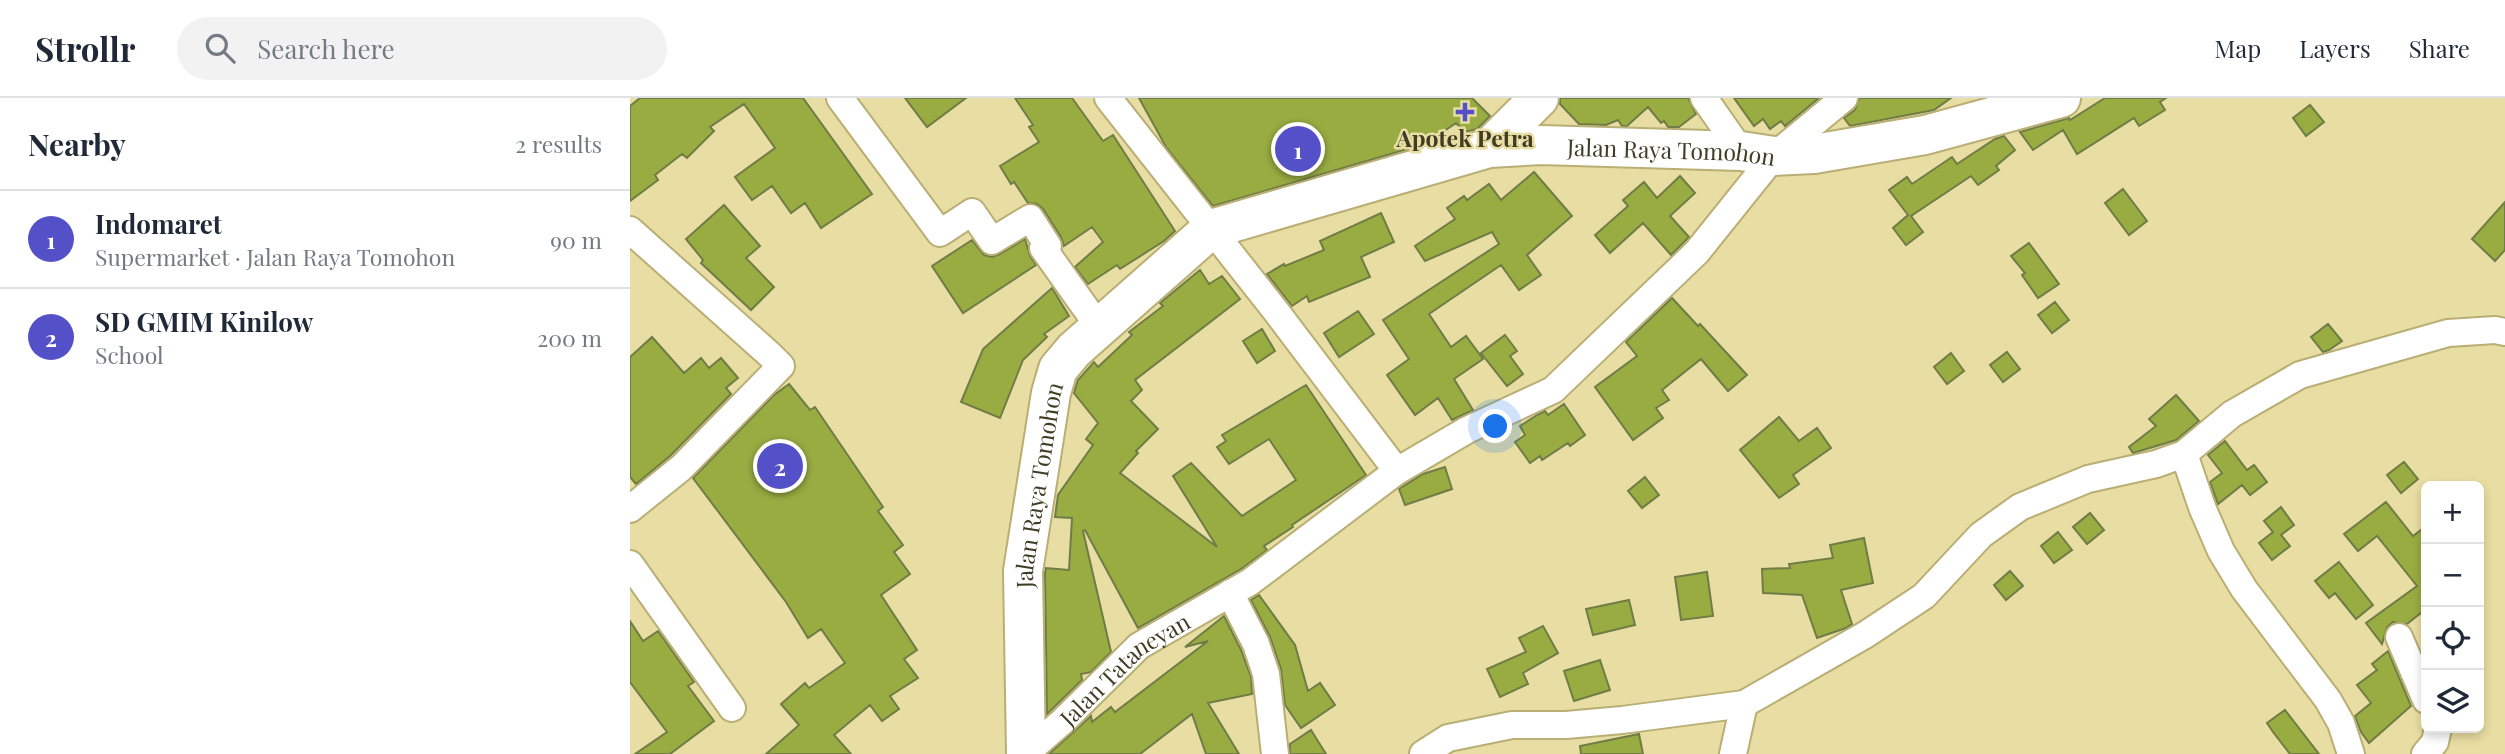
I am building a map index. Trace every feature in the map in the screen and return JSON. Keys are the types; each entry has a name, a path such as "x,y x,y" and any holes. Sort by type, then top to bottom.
{"main road":[{"path":"1489,148 1539,98"},
{"name":"Jalan Raya Tomohon","path":"1026,754 1023,571 1051,393 1058,369 1099,327 1211,229 1489,148 1541,145 1814,154 1925,135 2061,98"}],"street":[{"path":"840,98 940,233 972,212 992,241 1030,218 1048,246 1043,248 1099,327"},
{"path":"1108,98 1397,471"},
{"path":"1704,98 1758,153"},
{"name":"Jalan Tataneyan","path":"1026,754 1139,646 1250,582 1397,471 1467,430 1553,390 1697,253 1758,153 1844,98"},
{"path":"630,230 781,366 681,468 630,509"},
{"path":"1423,754 1448,738 1512,725 1611,721 1744,704 1865,635 1924,596 1981,535 2020,507 2088,479 2156,464 2184,454 2232,414 2300,375 2448,333 2495,330 2505,332"},
{"path":"2184,454 2221,551 2244,589 2328,700 2341,723 2351,754"},
{"path":"630,564 732,708"},
{"path":"1230,593 1256,644 1266,674 1275,754"},
{"path":"2399,637 2421,688"},
{"path":"1733,754 1744,704"}],"building":[{"path":"640,98 803,98 872,194 821,228 805,203 791,213 772,186 752,200 735,177 775,148 744,104 710,127 714,131 687,158 682,154 655,175 658,180 630,201 630,106"},
{"path":"905,98 966,98 927,127"},
{"path":"1015,98 1072,98 1103,141 1113,135 1175,231 1120,269 1117,265 1088,284 1075,267 1103,242 1092,227 1064,246 1043,209 1037,204 1028,203 1000,166 1039,142 1029,127 1033,125"},
{"path":"1139,98 1472,98 1490,116 1477,129 1465,132 1456,123 1425,144 1213,206 1166,147"},
{"path":"1560,98 1688,98 1696,114 1679,127 1668,127 1664,121 1661,123 1648,107 1627,126 1622,126 1618,120 1606,125 1579,124 1560,104"},
{"path":"1734,98 1819,98 1785,126 1781,121 1770,129 1763,119 1754,126"},
{"path":"1859,98 1951,98 1934,110 1850,126 1844,118 1855,110"},
{"path":"2105,98 2166,98 2160,102 2165,110 2139,126 2134,118 2077,154 2063,130 2033,150 2020,132 2069,118 2070,120"},
{"path":"2310,105 2324,122 2306,136 2293,118"},
{"path":"2004,136 2015,150 1996,166 1999,170 1978,185 1971,176 1911,216 1923,232 1906,245 1893,228 1908,215 1889,190 1907,177 1912,184 1952,157 1957,164"},
{"path":"1534,172 1572,216 1527,255 1541,275 1519,290 1501,265 1429,314 1451,347 1466,336 1483,359 1454,379 1473,410 1452,420 1438,398 1415,415 1387,375 1409,359 1383,320 1499,244 1492,232 1425,261 1415,246 1455,219 1447,208 1464,196 1467,200 1489,184 1501,200"},
{"path":"1680,176 1695,193 1670,216 1689,237 1671,255 1643,223 1610,253 1595,235 1628,206 1623,200 1644,182 1657,198"},
{"path":"2123,189 2147,221 2129,235 2105,203"},
{"path":"2505,202 2505,250 2495,261 2472,239"},
{"path":"724,205 760,246 746,258 774,287 751,310 701,263 703,260 686,239"},
{"path":"1381,213 1394,242 1361,257 1370,277 1309,302 1307,296 1292,306 1267,274 1284,264 1285,266 1324,250 1320,241"},
{"path":"1025,239 1036,265 963,313 932,266 972,240 984,255 992,257"},
{"path":"2029,243 2059,284 2038,298 2022,275 2025,273 2011,256"},
{"path":"1200,270 1209,284 1222,276 1240,299 1135,380 1142,390 1131,401 1158,429 1136,451 1138,453 1120,473 1217,547 1173,476 1191,463 1242,516 1296,480 1269,439 1229,464 1217,447 1226,441 1222,435 1306,385 1366,475 1264,546 1267,550 1241,569 1138,628 1085,530 1083,531 1111,652 1091,672 1081,674 1082,680 1047,714 1045,573 1046,568 1069,570 1072,518 1055,517 1058,495 1093,445 1086,439 1098,423 1074,393 1078,380 1094,362 1098,367 1132,335 1129,332 1163,306 1160,303"},
{"path":"1052,288 1069,316 1044,334 1047,337 1023,360 1000,418 961,402 983,349"},
{"path":"1672,298 1747,375 1728,391 1701,359 1662,390 1669,400 1656,408 1663,418 1633,440 1595,387 1637,356 1626,342"},
{"path":"2055,302 2069,320 2052,333 2038,315"},
{"path":"1358,311 1374,334 1339,357 1324,333"},
{"path":"2328,324 2342,341 2323,352 2311,337"},
{"path":"1262,329 1275,351 1257,363 1243,341"},
{"path":"1505,335 1517,351 1510,356 1523,374 1507,386 1481,353"},
{"path":"652,337 684,373 701,358 709,368 721,358 738,378 726,388 731,394 670,456 636,484 630,477 630,357"},
{"path":"2007,352 2020,369 2003,382 1990,365"},
{"path":"1951,353 1964,371 1947,384 1934,367"},
{"path":"789,384 810,410 815,407 883,507 878,511 903,545 894,552 910,574 881,595 917,650 904,659 918,678 890,696 899,709 882,721 870,705 834,735 851,754 766,754 799,725 781,704 805,683 809,688 845,663 821,629 808,638 786,602 693,478 774,395"},
{"path":"2176,395 2199,421 2176,440 2133,453 2129,447 2156,426 2149,419"},
{"path":"1564,404 1585,435 1570,446 1568,443 1542,460 1540,456 1530,463 1515,442 1525,435 1520,426 1545,411 1548,415"},
{"path":"1779,417 1799,441 1817,428 1831,448 1793,475 1799,484 1779,498 1740,450"},
{"path":"2225,441 2247,470 2254,465 2267,482 2250,495 2242,485 2218,504 2210,482 2222,473 2208,455"},
{"path":"2404,462 2418,479 2401,493 2387,475"},
{"path":"1445,467 1452,489 1405,505 1399,489 1423,474"},
{"path":"1645,477 1659,495 1642,508 1628,491"},
{"path":"2386,502 2413,536 2421,530 2421,613 2407,624 2393,622 2387,627 2382,644 2366,623 2417,586 2377,536 2358,551 2344,534"},
{"path":"2281,507 2294,525 2281,535 2290,546 2272,560 2259,543 2273,532 2264,521"},
{"path":"2090,513 2104,530 2087,544 2073,527"},
{"path":"2058,532 2072,550 2054,563 2041,546"},
{"path":"1864,538 1873,583 1841,590 1852,624 1846,628 1817,638 1802,595 1763,593 1762,569 1790,568 1789,564 1833,558 1830,545"},
{"path":"2339,562 2373,605 2356,619 2335,593 2329,598 2315,581"},
{"path":"2010,571 2023,586 2006,600 1994,585"},
{"path":"1707,572 1713,616 1681,620 1675,577"},
{"path":"1259,595 1295,645 1308,691 1320,683 1335,705 1301,728 1285,705 1281,669 1270,637 1251,600"},
{"path":"1629,600 1635,625 1593,635 1586,609"},
{"path":"1224,616 1251,677 1252,694 1208,703 1239,754 1206,754 1192,714 1140,754 1049,754 1091,716 1092,722 1111,707 1115,712 1208,641 1185,647"},
{"path":"630,621 643,641 658,631 694,682 688,686 714,721 670,754 635,754 667,732 630,682"},
{"path":"1543,626 1558,653 1523,673 1528,684 1500,697 1487,669 1526,652 1519,638"},
{"path":"2388,651 2411,706 2369,743 2355,716 2371,703 2357,685 2377,670 2372,664"},
{"path":"1600,660 1610,690 1574,701 1564,671"},
{"path":"2285,710 2319,754 2290,754 2273,732 2267,723"},
{"path":"1311,730 1326,754 1290,754 1290,744"},
{"path":"1639,734 1643,754 1581,754 1580,746"}],"place":[{"name":"Apotek Petra","path":"1465,112"},
{"name":"Indomaret","path":"1298,149"},
{"name":"SD GMIM Kinilow","path":"780,466"}]}
